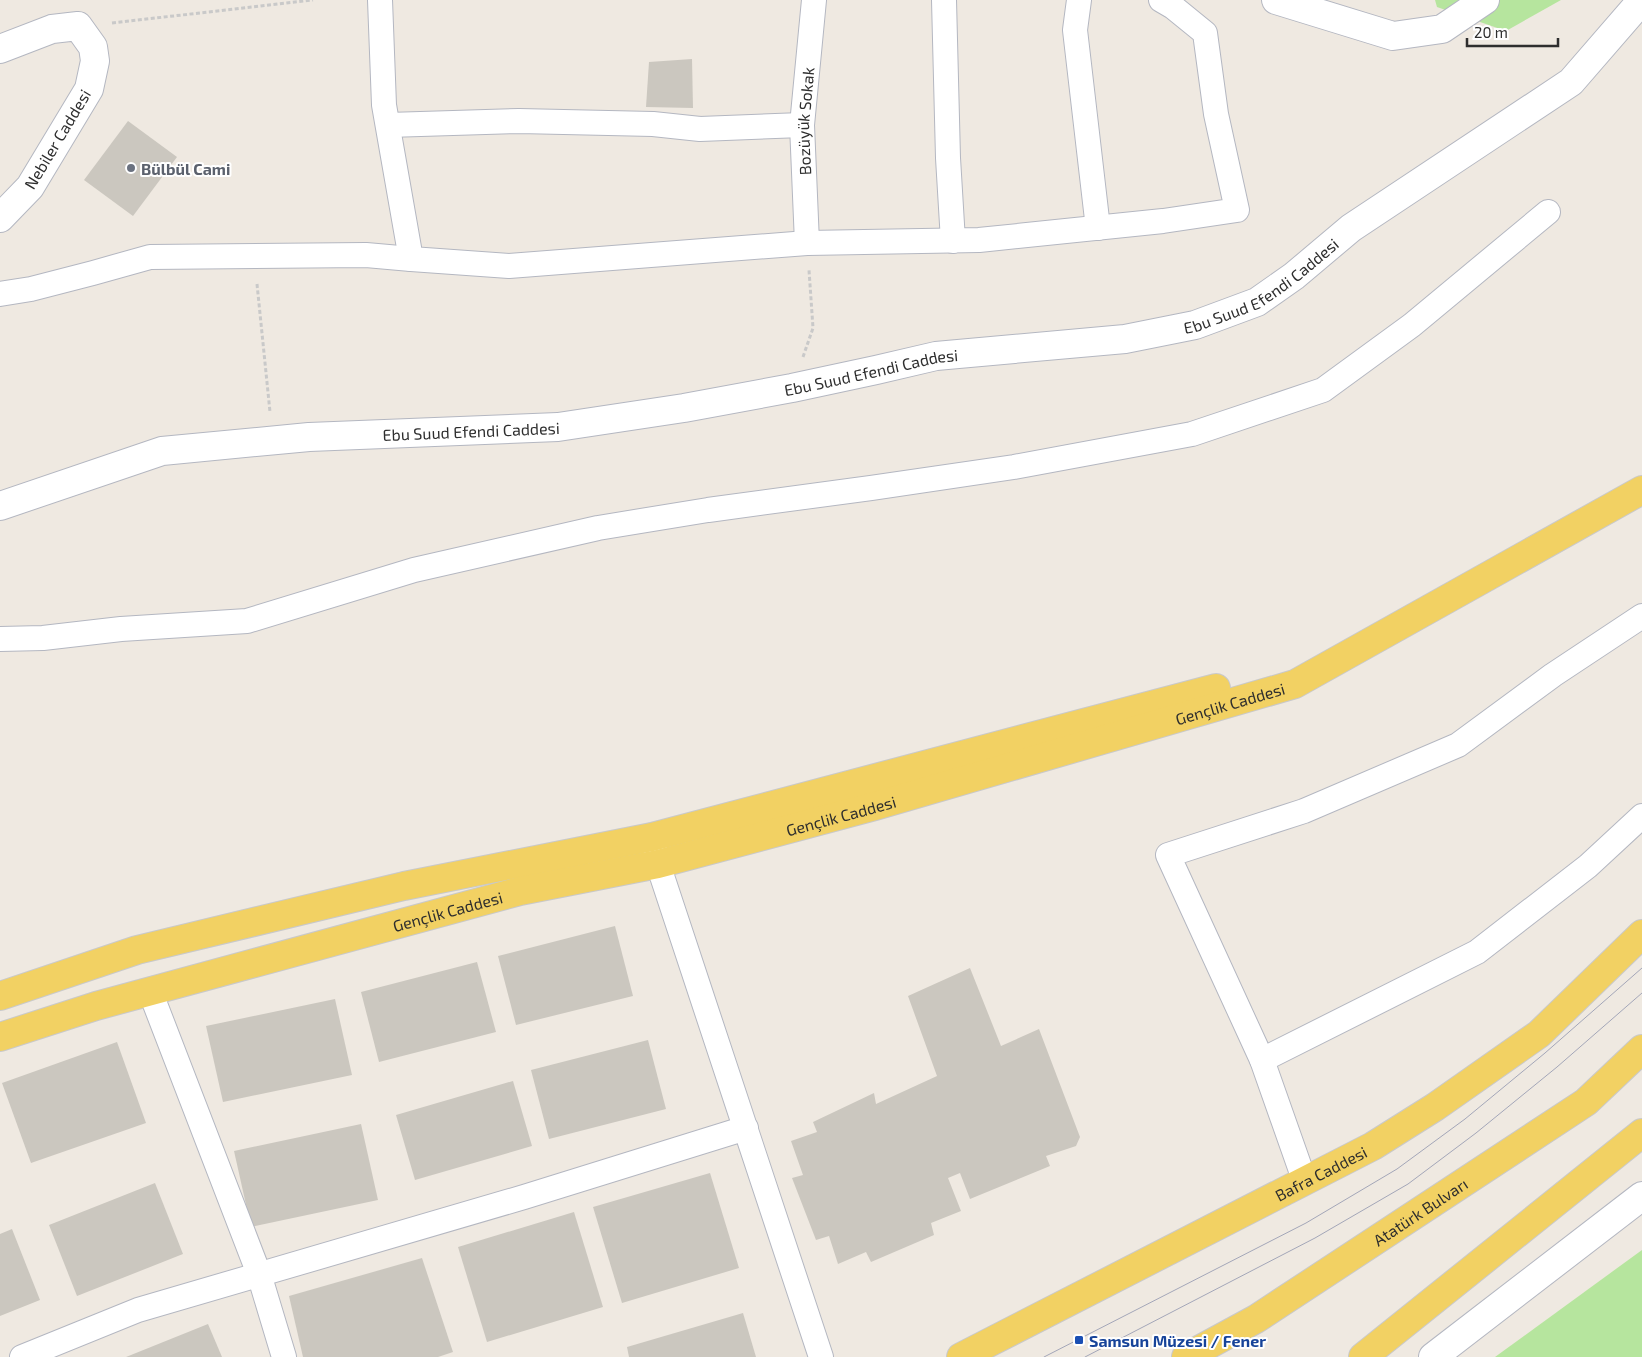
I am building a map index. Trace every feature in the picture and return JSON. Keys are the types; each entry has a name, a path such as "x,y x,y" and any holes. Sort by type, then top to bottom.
{"main road":[{"name":"Gençlik Caddesi","path":"0,996 137,950 404,886 652,836 1284,670 1488,553 1642,474"},
{"name":"Gençlik Caddesi","path":"0,1037 96,1006 520,891 658,864 876,806 1295,684 1642,490"},
{"name":"Bafra Caddesi","path":"961,1357 1373,1146 1427,1112 1539,1034 1642,934"},
{"name":"Atatürk Bulvarı","path":"1186,1357 1256,1319 1586,1102 1642,1049"},
{"path":"1363,1357 1642,1133"}],"street":[{"path":"380,0 384,104 411,259"},
{"name":"Bozüyük Sokak","path":"807,243 802,125 814,0"},
{"path":"944,0 948,158 953,241"},
{"path":"1079,0 1075,30 1098,228"},
{"path":"1276,0 1393,36 1442,29 1485,0"},
{"name":"Ebu Suud Efendi Caddesi","path":"0,506 162,451 309,437 558,427 684,408 792,388 936,356 1125,339 1194,325 1257,302 1294,276 1350,228 1571,82 1642,0"},
{"path":"0,294 84,275 150,257 366,255 509,266 807,243 979,240 1098,228 1238,210 1216,114 1205,34 1167,3"},
{"path":"0,49 52,29 78,26"},
{"name":"Nebiler Caddesi","path":"0,218 30,187 89,89 95,61 93,47 78,26"},
{"path":"388,126 519,121 653,124 700,129 802,125"},
{"path":"0,639 43,638 121,629 247,621 414,570 598,528 708,510 1014,467 1192,434 1323,390 1412,325 1548,212"},
{"path":"1305,1182 1262,1060 1168,855 1304,811 1458,745 1554,675 1642,616"},
{"path":"1262,1060 1477,952 1588,866 1642,816"},
{"path":"652,836 658,864 822,1357"},
{"path":"150,991 259,1274 284,1357"},
{"path":"22,1357 138,1310 524,1197 746,1128"},
{"path":"1432,1357 1642,1196"}],"path":[{"path":"78,26 312,0"},
{"path":"792,388 813,328 807,243"},
{"path":"255,257 272,440"}],"green space":[{"path":"1435,0 1561,0 1506,31 1437,7"},
{"path":"1642,1250 1642,1357 1495,1357"}],"building":[{"path":"692,59 693,108 646,107 649,62"},
{"name":"Bülbül Cami","path":"128,121 177,157 133,216 84,180"},
{"path":"615,926 633,996 516,1025 498,956"},
{"path":"477,962 496,1032 379,1062 361,992"},
{"path":"970,968 1001,1046 1039,1029 1080,1137 1076,1146 1046,1156 1050,1166 970,1199 960,1173 948,1178 961,1211 931,1223 934,1235 871,1262 866,1252 838,1264 829,1236 816,1240 792,1178 803,1175 791,1141 817,1132 813,1122 874,1093 876,1104 937,1076 908,996"},
{"path":"335,999 352,1075 223,1102 206,1026"},
{"path":"648,1040 666,1109 549,1139 531,1070"},
{"path":"117,1042 146,1123 31,1163 2,1083"},
{"path":"513,1081 532,1146 415,1180 396,1115"},
{"path":"361,1124 378,1200 251,1227 234,1151"},
{"path":"710,1173 739,1268 622,1303 593,1207"},
{"path":"155,1183 183,1254 77,1296 49,1225"},
{"path":"574,1212 603,1307 487,1342 458,1247"},
{"path":"12,1229 40,1300 0,1316 0,1234"},
{"path":"422,1258 453,1352 438,1357 303,1357 289,1296"},
{"path":"743,1313 756,1357 629,1357 627,1347"},
{"path":"208,1324 222,1357 126,1357"}],"tram line":[{"path":"1044,1357 1306,1223 1397,1169 1465,1119 1545,1053 1642,968"},
{"path":"1085,1357 1315,1238 1408,1184 1476,1133 1557,1067 1642,993"}],"place":[{"name":"Bülbül Cami","path":"131,168"},
{"name":"Samsun Müzesi / Fener","path":"1079,1340"}]}
